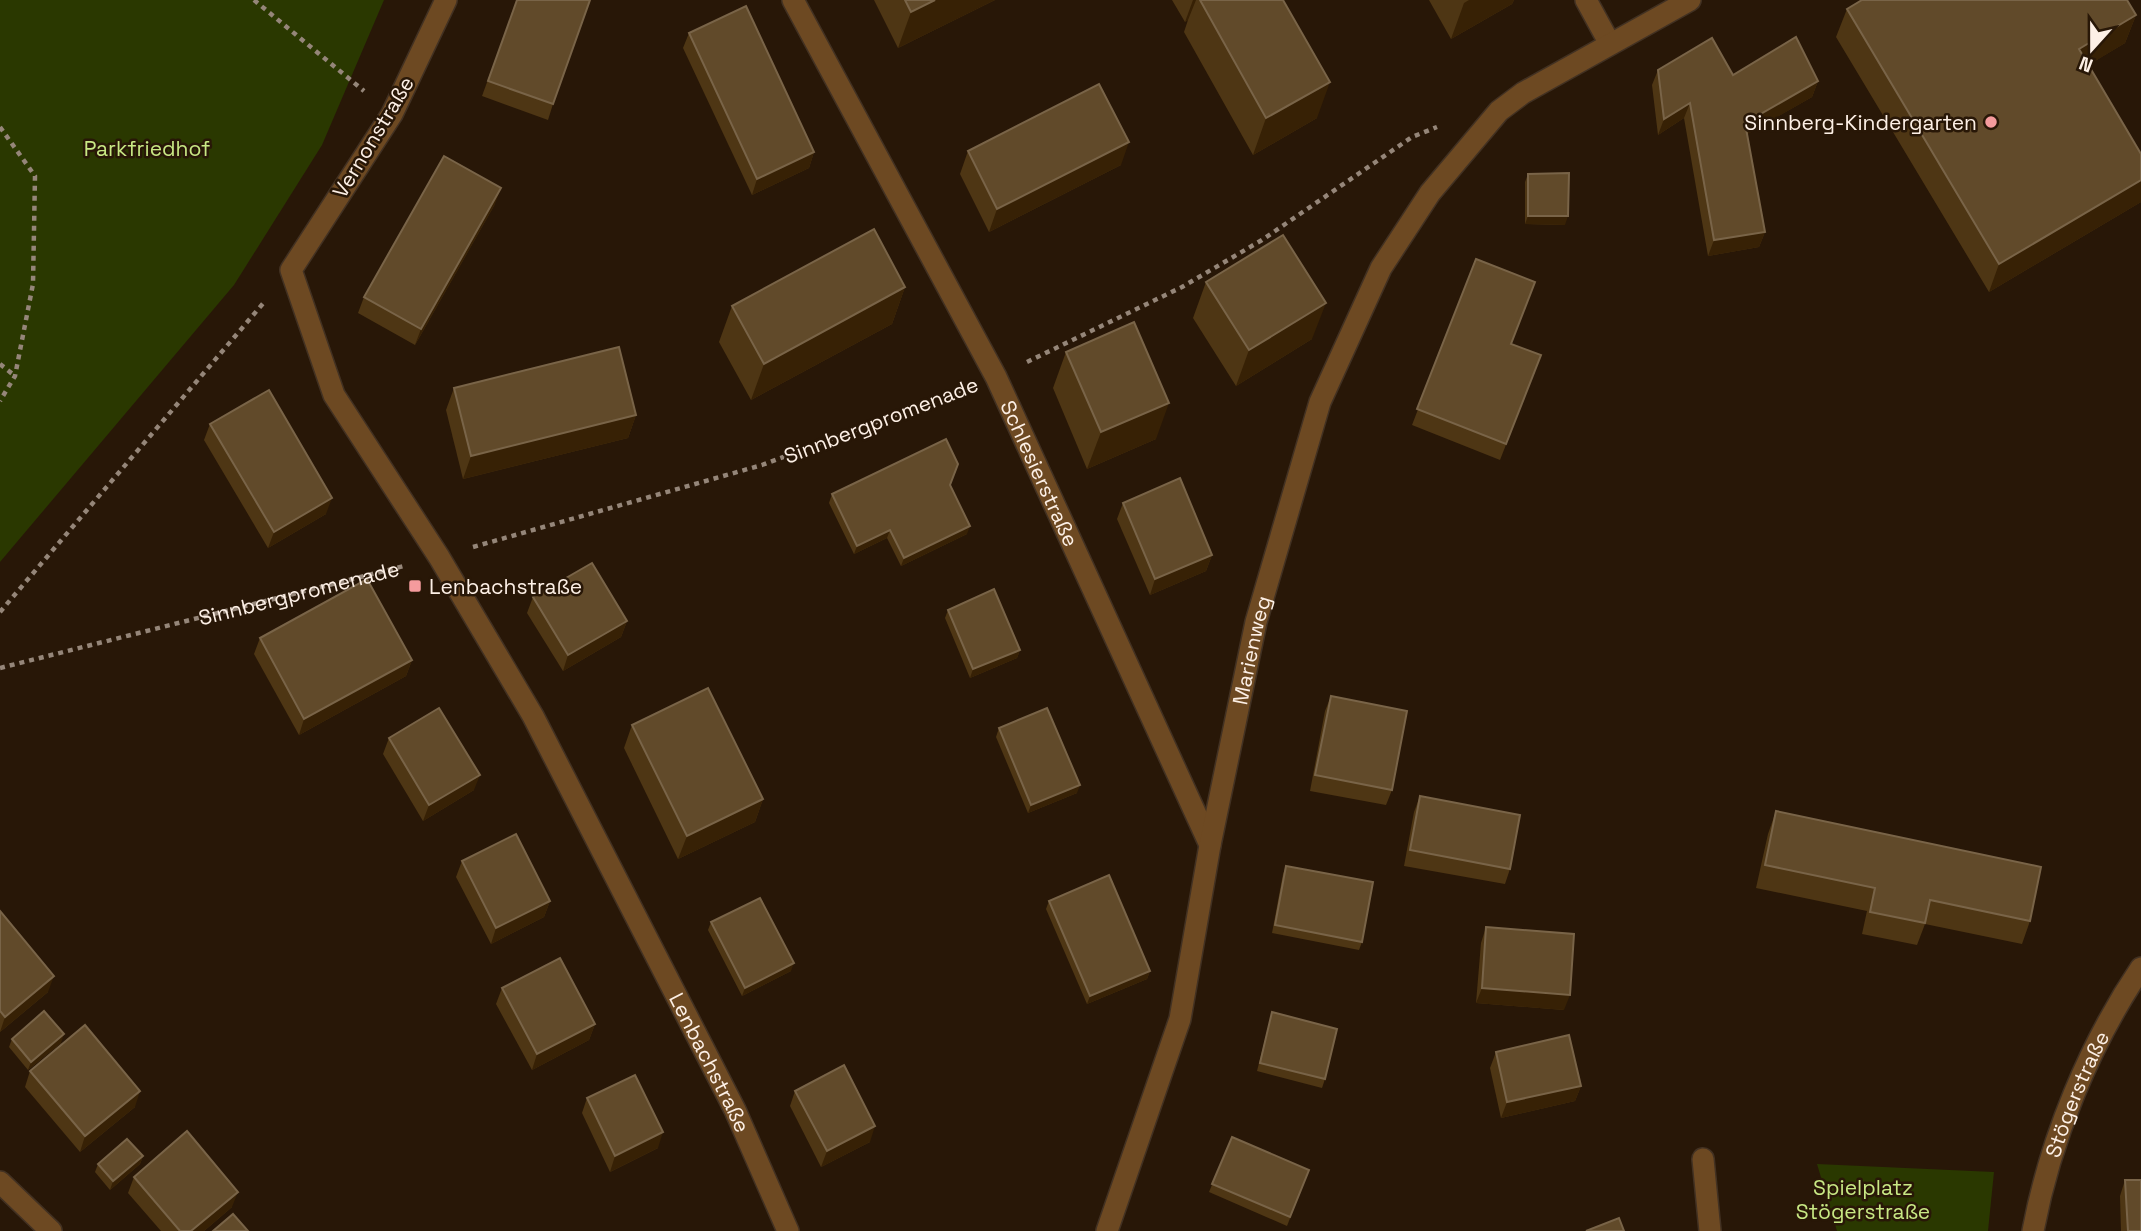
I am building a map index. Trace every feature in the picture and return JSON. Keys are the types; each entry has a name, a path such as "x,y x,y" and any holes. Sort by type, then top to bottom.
{"street":[{"name":"Vernonstraße","path":"291,270 392,114 446,0"},
{"name":"Schlesierstraße","path":"793,0 996,377 1210,845"},
{"path":"1586,0 1610,44"},
{"path":"1499,111 1610,44 1690,0"},
{"name":"Marienweg","path":"1107,1231 1180,1019 1210,845 1256,621 1320,402 1381,268 1430,193 1499,111"},
{"name":"Lenbachstraße","path":"291,270 334,395 439,557 533,716 735,1110 788,1231"},
{"name":"Stögerstraße","path":"2033,1231 2039,1199 2073,1099 2120,1000 2141,968"},
{"path":"1703,1159 1710,1231"},
{"path":"0,1182 51,1231"}],"path":[{"path":"254,0 392,114"},
{"name":"Sinnbergpromenade","path":"0,668 439,557 762,465 996,377 1182,287 1262,240 1412,137 1457,120 1499,111"},
{"path":"0,127 36,176 33,284 15,376 0,401"},
{"path":"0,612 291,270"},
{"path":"0,364 15,376"}],"green space":[{"name":"Parkfriedhof","path":"0,0 384,0 322,145 234,285 0,562"},
{"name":"Spielplatz Stögerstraße","path":"1817,1164 1994,1172 1988,1231 1837,1231"}],"building":[{"path":"517,0 590,0 553,104 488,81"},
{"path":"905,0 935,0 911,12"},
{"path":"1200,0 1283,0 1330,82 1266,118"},
{"name":"Sinnberg-Kindergarten","path":"1862,0 2127,0 2136,15 2079,49 2141,154 2141,180 1999,264 1847,9"},
{"path":"746,6 814,152 757,179 689,33"},
{"path":"1796,37 1818,81 1745,123 1765,232 1714,240 1690,103 1664,119 1658,70 1712,38 1733,75"},
{"path":"1099,84 1129,142 997,209 968,151"},
{"path":"444,156 501,188 421,329 364,297"},
{"path":"1569,173 1568,216 1528,216 1528,174"},
{"path":"874,229 905,287 764,364 732,306"},
{"path":"1283,235 1326,303 1249,350 1206,282"},
{"path":"1476,259 1535,282 1511,344 1541,355 1506,444 1417,409"},
{"path":"1134,322 1169,403 1101,432 1066,352"},
{"path":"619,347 636,415 471,456 454,388"},
{"path":"269,390 332,498 274,532 210,424"},
{"path":"946,439 958,464 950,485 970,526 904,558 890,530 857,546 832,494"},
{"path":"1180,478 1212,555 1155,579 1123,503"},
{"path":"592,563 627,621 568,655 533,597"},
{"path":"367,579 412,660 304,719 260,638"},
{"path":"994,589 1020,650 973,669 948,610"},
{"path":"708,688 763,799 687,836 632,725"},
{"path":"1331,696 1407,711 1392,790 1315,775"},
{"path":"439,708 480,775 429,805 389,738"},
{"path":"1047,708 1080,785 1031,805 999,728"},
{"path":"1420,796 1520,815 1510,869 1410,850"},
{"path":"1776,811 2041,867 2030,921 1930,900 1925,923 1870,912 1875,888 1765,865"},
{"path":"516,834 550,901 496,928 462,861"},
{"path":"1286,866 1373,882 1362,942 1275,925"},
{"path":"1109,875 1150,971 1090,996 1049,901"},
{"path":"760,898 794,963 745,988 711,922"},
{"path":"0,911 54,976 5,1017 0,1011"},
{"path":"1486,927 1574,934 1570,995 1482,988"},
{"path":"560,958 595,1024 537,1054 502,988"},
{"path":"44,1011 64,1034 31,1062 12,1039"},
{"path":"1272,1012 1337,1029 1325,1079 1260,1063"},
{"path":"85,1025 140,1091 85,1136 30,1071"},
{"path":"1569,1035 1581,1086 1507,1102 1496,1052"},
{"path":"844,1065 875,1126 827,1151 795,1091"},
{"path":"635,1075 663,1132 615,1156 587,1098"},
{"path":"187,1131 238,1192 191,1231 180,1231 134,1177"},
{"path":"1232,1137 1309,1170 1290,1217 1212,1184"},
{"path":"127,1139 143,1156 113,1181 98,1164"},
{"path":"2125,1180 2141,1180 2141,1231 2128,1231"},
{"path":"233,1214 248,1231 213,1231"},
{"path":"1619,1218 1624,1231 1586,1231"}],"place":[{"name":"Sinnberg-Kindergarten","path":"1991,122"},
{"name":"Lenbachstraße","path":"415,586"}]}
